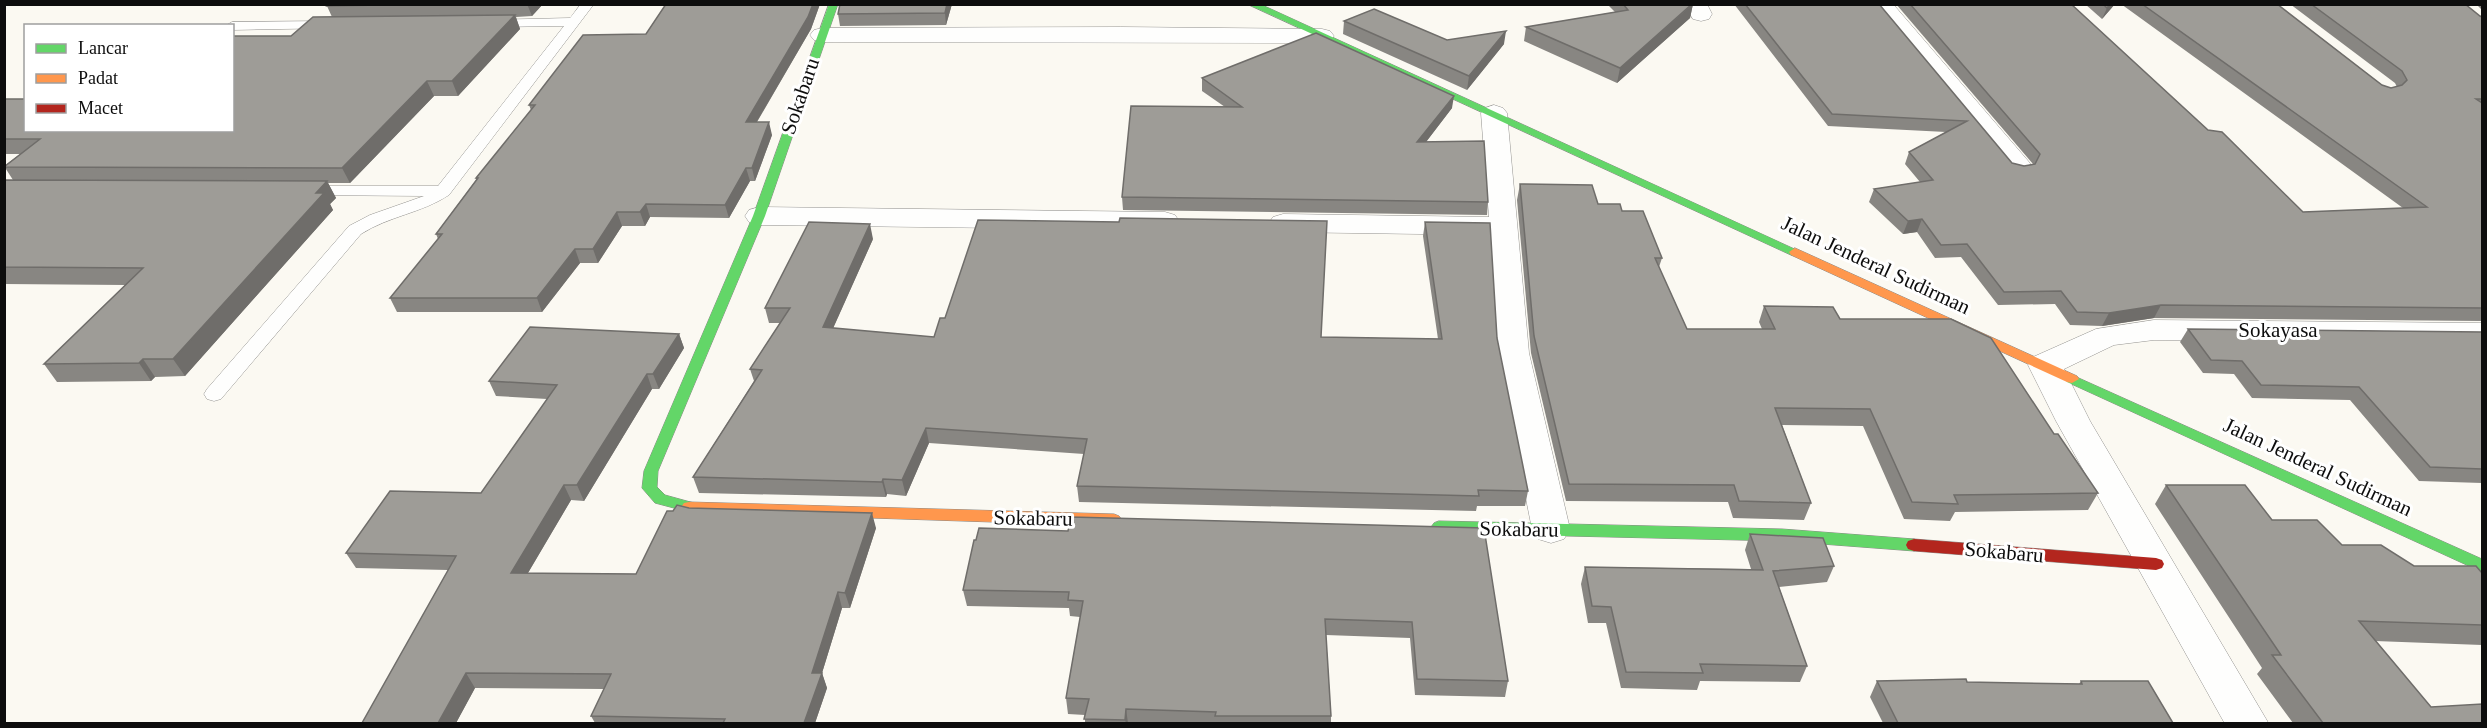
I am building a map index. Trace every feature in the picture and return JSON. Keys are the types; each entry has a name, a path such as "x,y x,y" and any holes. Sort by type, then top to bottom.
{"street":[{"name":"Sokabaru","path":"834,4 759,216 651,471 649,488 660,499 695,508 1125,520"},
{"name":"Jalan Jenderal Sudirman","path":"1251,4 2482,566"},
{"path":"1880,4 2019,168"},
{"path":"822,34 1122,33 1322,36"},
{"path":"1494,113 1514,353 1551,529"},
{"path":"759,216 1196,221"},
{"path":"1255,222 1503,225"},
{"name":"Sokayasa","path":"2045,365 2107,336 2154,330 2482,333"},
{"path":"2045,365 2073,421 2248,723"},
{"name":"Sokabaru","path":"1421,526 1782,535 2156,564"}],"lane":[{"path":"214,394 355,230 366,222 430,202 443,190 588,4"},
{"path":"479,23 573,22"},
{"path":"234,26 350,25"},
{"path":"291,190 443,190"}],"building":[{"path":"329,4 441,4 327,6"},
{"path":"666,4 813,4 808,17 746,122 769,122 752,168 746,168 725,205 646,204 640,212 617,212 593,249 575,249 537,298 390,298 442,234 436,234 478,178 476,178 535,105 529,105 583,35 646,34"},
{"path":"840,4 947,4 945,13 838,14"},
{"path":"1623,4 1692,4 1620,68 1526,27 1628,10"},
{"path":"1745,4 1879,4 2012,163 2024,166 2035,164 2040,154 1910,4 2071,4 2208,130 2222,132 2303,212 2427,207 2142,4 2277,4 2382,85 2391,88 2402,85 2407,80 2402,71 2311,4 2465,4 2482,17 2482,99 2476,99 2482,103 2482,308 2161,305 2109,313 2077,312 2061,291 2004,292 1967,244 1941,245 1922,219 1908,221 1874,189 1933,180 1909,152 1967,121 1832,114"},
{"path":"1374,9 1447,40 1506,31 1469,76 1344,21"},
{"path":"515,15 452,81 427,81 342,168 4,167 40,139 4,139 4,99 24,99 24,132 234,132 234,36 291,36 313,17"},
{"path":"1316,33 1454,96 1417,142 1484,141 1488,202 1122,197 1131,106 1242,107 1202,78"},
{"path":"4,180 327,181 316,193 324,193 173,359 143,359 139,363 44,364 143,268 4,267"},
{"path":"1520,184 1592,185 1598,204 1620,204 1622,211 1643,211 1662,258 1655,258 1687,329 1775,329 1764,306 1833,307 1840,319 1951,319 1991,338 2054,434 2058,434 2098,493 1954,495 1958,504 1912,502 1870,409 1775,408 1811,503 1739,501 1734,485 1569,484 1534,336"},
{"path":"1120,218 1327,221 1321,337 1442,339 1425,222 1490,223 1497,338 1528,491 1478,490 1479,496 1077,486 1087,439 926,428 902,480 883,479 882,482 693,477 762,370 750,369 790,308 765,308 809,222 870,224 823,327 934,337 940,318 945,318 978,220 1119,222"},
{"path":"530,327 679,334 653,374 647,374 577,485 564,485 511,573 636,574 667,511 673,511 677,505 689,508 872,513 845,593 838,592 812,673 822,673 804,723 723,723 725,719 591,716 611,674 466,673 438,723 362,723 456,556 346,553 390,491 481,493 557,385 489,381"},
{"path":"2188,329 2482,332 2482,469 2430,467 2359,387 2261,385 2242,361 2211,360"},
{"path":"2166,485 2245,485 2272,520 2317,520 2342,545 2381,545 2414,566 2476,566 2482,573 2482,625 2359,621 2431,707 2482,704 2482,723 2323,723 2272,655 2281,655"},
{"path":"1071,517 1484,528 1508,681 1417,679 1412,622 1325,619 1331,716 1215,716 1216,712 1126,709 1125,720 1084,719 1089,699 1066,698 1083,601 1068,600 1069,592 963,590 974,540 976,540 979,528 1068,531"},
{"path":"1750,534 1823,538 1834,566 1773,571 1807,666 1700,664 1703,673 1626,672 1611,607 1592,606 1585,567 1763,570"},
{"path":"1966,679 1967,682 2082,684 2081,681 2148,681 2173,723 1898,723 1877,681"}],"traffic: fast":[{"path":"689,507 660,499 649,488 651,471 759,216 834,4"},
{"path":"1251,4 1795,252"},
{"path":"2072,379 2482,566"},
{"path":"1439,527 1782,535 1914,545"}],"traffic: slow":[{"path":"1795,252 2072,379"},
{"path":"689,507 1114,520"}],"traffic: jam":[{"path":"1914,545 2156,564"}]}
